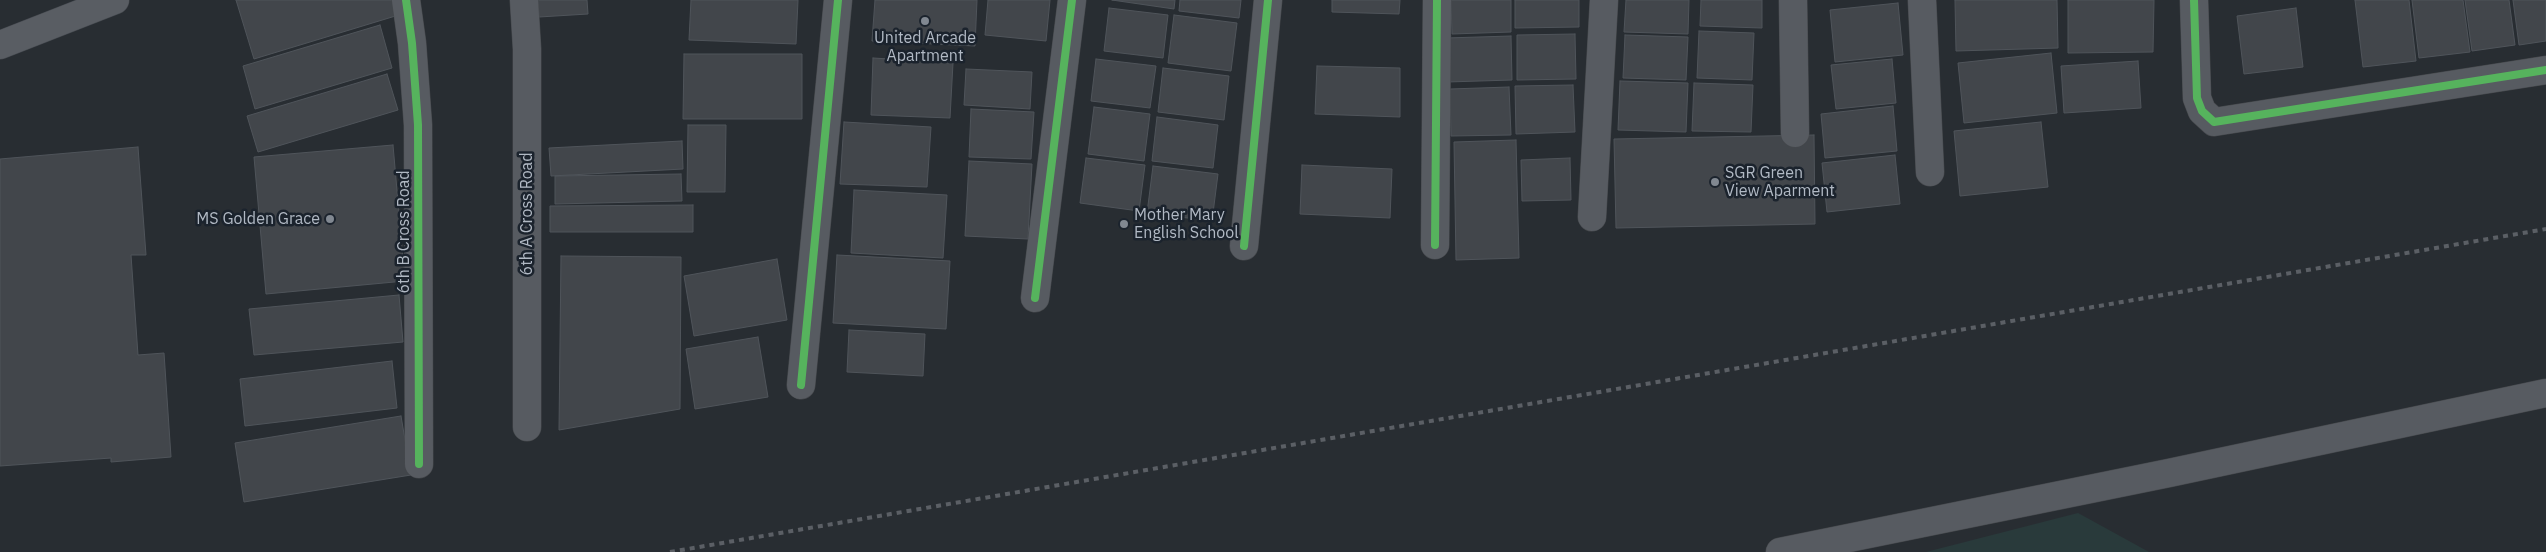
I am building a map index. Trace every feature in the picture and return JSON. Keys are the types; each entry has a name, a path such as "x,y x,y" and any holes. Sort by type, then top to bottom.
{"main road":[{"path":"0,45 115,0"}],"street":[{"name":"6th B Cross Road","path":"406,0 412,43 418,125 419,464"},
{"name":"6th A Cross Road","path":"524,0 527,49 527,427"},
{"path":"801,385 838,0"},
{"path":"1035,298 1072,0"},
{"path":"1244,246 1268,0"},
{"path":"1435,245 1437,0"},
{"path":"1592,217 1604,0"},
{"path":"1793,0 1795,133"},
{"path":"1922,0 1930,172"},
{"path":"2194,0 2196,98 2202,112 2214,122 2546,70"},
{"path":"1780,552 2179,471 2546,393"}],"shaded area":[{"path":"2078,513 2149,552 1926,552"}],"building":[{"path":"236,0 397,0 402,14 254,59"},
{"path":"538,0 587,0 588,14 539,17"},
{"path":"691,0 798,0 796,44 689,40"},
{"name":"United Arcade Apartment","path":"875,0 977,0 975,46 872,41"},
{"path":"988,0 1050,0 1046,41 985,35"},
{"path":"1112,0 1175,0 1174,9"},
{"path":"1180,0 1241,0 1239,18 1179,11"},
{"path":"1332,0 1400,0 1399,14 1332,12"},
{"path":"1451,0 1511,0 1511,32 1452,34"},
{"path":"1515,0 1579,0 1579,27 1515,28"},
{"path":"1626,0 1689,0 1688,34 1624,32"},
{"path":"1701,0 1762,0 1762,28 1700,26"},
{"path":"1955,0 2057,0 2058,48 1956,51"},
{"path":"2068,0 2154,0 2153,52 2068,53"},
{"path":"2355,0 2409,0 2416,61 2363,67"},
{"path":"2412,0 2463,0 2470,52 2419,58"},
{"path":"2465,0 2509,0 2515,45 2472,51"},
{"path":"2513,0 2546,0 2546,41 2519,45"},
{"path":"1898,3 1903,55 1835,62 1830,10"},
{"path":"1109,8 1168,15 1163,58 1104,51"},
{"path":"2296,8 2303,67 2244,74 2237,16"},
{"path":"1174,15 1237,23 1231,71 1168,63"},
{"path":"380,25 392,68 255,109 243,66"},
{"path":"1699,31 1754,33 1752,80 1697,78"},
{"path":"1575,34 1576,79 1517,80 1517,35"},
{"path":"1625,35 1688,37 1686,80 1623,78"},
{"path":"1511,36 1512,80 1447,82 1446,38"},
{"path":"2051,53 2057,113 1964,123 1958,63"},
{"path":"684,54 802,54 802,119 683,119"},
{"path":"873,58 953,63 950,118 871,115"},
{"path":"1096,59 1156,66 1150,108 1091,101"},
{"path":"1892,59 1896,103 1836,109 1831,65"},
{"path":"2138,61 2141,108 2064,113 2061,66"},
{"path":"1317,66 1400,68 1400,117 1315,114"},
{"path":"1163,68 1229,76 1224,120 1158,112"},
{"path":"966,69 1032,72 1030,109 964,105"},
{"path":"387,74 398,110 258,152 247,116"},
{"path":"1620,81 1688,83 1686,132 1618,130"},
{"path":"1694,83 1753,85 1751,132 1692,131"},
{"path":"1573,85 1575,132 1516,134 1515,86"},
{"path":"1509,87 1511,135 1451,136 1450,89"},
{"path":"1893,106 1897,151 1825,158 1821,114"},
{"path":"1094,107 1150,114 1144,161 1088,154"},
{"path":"971,109 1034,112 1031,159 969,157"},
{"path":"1157,117 1218,125 1213,168 1152,161"},
{"path":"844,122 931,127 927,187 840,184"},
{"path":"2041,122 2048,187 1960,196 1954,131"},
{"path":"688,125 726,125 725,192 687,192"},
{"name":"SGR Green View Aparment","path":"1814,135 1815,224 1616,228 1614,139"},
{"path":"1516,140 1519,258 1456,260 1454,142"},
{"path":"682,141 683,169 551,176 549,148"},
{"name":"MS Golden Grace","path":"393,145 405,281 266,294 254,157"},
{"path":"138,147 146,255 131,255 138,355 164,353 171,457 111,462 111,458 0,466 0,159"},
{"path":"1895,155 1900,204 1827,212 1822,163"},
{"path":"1086,158 1145,165 1139,211 1080,203"},
{"path":"1570,158 1571,200 1522,201 1521,160"},
{"path":"969,161 1032,164 1028,239 965,236"},
{"path":"1302,165 1392,169 1390,218 1300,214"},
{"path":"1153,166 1218,174 1212,221 1147,213"},
{"path":"681,174 682,201 555,204 555,176"},
{"path":"854,190 947,195 943,258 851,253"},
{"path":"693,205 693,232 550,232 550,206"},
{"path":"837,255 950,261 946,329 833,323"},
{"path":"561,256 681,257 680,409 559,430"},
{"path":"777,259 787,320 694,336 684,276"},
{"path":"399,295 403,342 254,355 249,309"},
{"path":"849,330 925,334 923,376 847,372"},
{"path":"758,337 768,397 695,409 686,349"},
{"path":"392,361 397,408 245,426 240,379"},
{"path":"401,416 411,475 244,502 235,443"}],"railway":[{"path":"670,552 2546,229"}],"cycle path":[{"path":"406,0 412,43 418,125 419,464"},
{"path":"801,385 838,0"},
{"path":"1035,298 1072,0"},
{"path":"1244,246 1268,0"},
{"path":"1435,245 1437,0"},
{"path":"2194,0 2197,98 2202,111 2214,122 2546,70"}],"place":[{"name":"United Arcade Apartment","path":"925,21"},
{"name":"SGR Green View Aparment","path":"1715,182"},
{"name":"MS Golden Grace","path":"330,219"},
{"name":"Mother Mary English School","path":"1124,224"}]}
